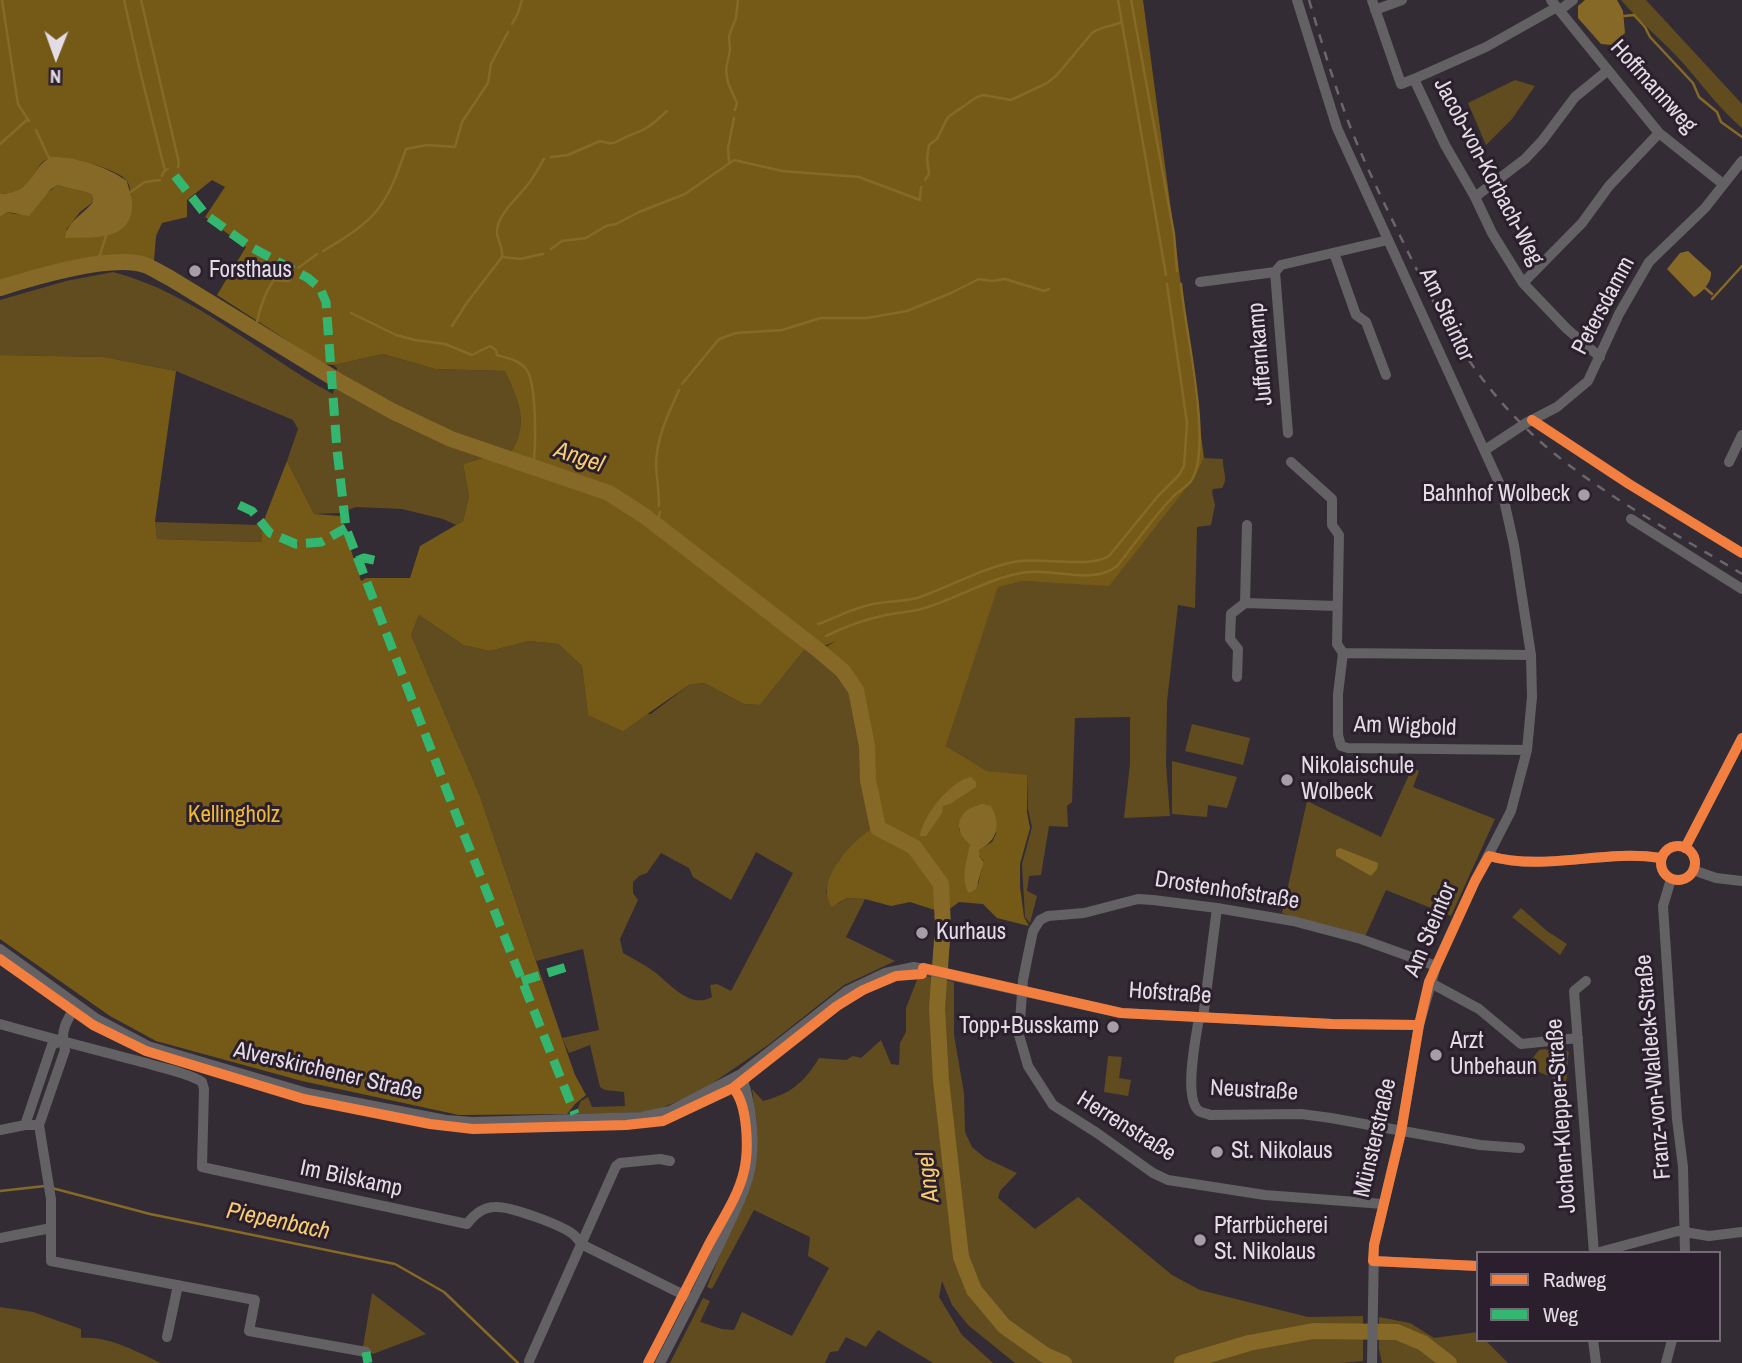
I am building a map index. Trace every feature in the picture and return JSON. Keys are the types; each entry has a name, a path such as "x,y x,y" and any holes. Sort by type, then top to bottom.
{"street":[{"name":"Am Steintor","path":"1297,0 1337,128 1501,487 1514,545 1531,655 1532,697 1527,750 1511,811 1475,881 1429,982 1419,1025"},
{"path":"1373,5 1402,0"},
{"path":"1414,79 1486,47 1556,6 1573,0"},
{"name":"Jacob-von-Korbach-Weg","path":"1373,5 1401,84 1414,79 1445,145 1523,284 1567,329 1600,356"},
{"name":"Hoffmannweg","path":"1556,6 1660,132 1723,184"},
{"path":"1475,197 1525,159 1575,97 1607,71"},
{"path":"1523,284 1582,223 1609,186 1660,132"},
{"name":"Petersdamm","path":"1485,450 1575,394 1588,381 1624,306 1649,262 1705,208 1742,161"},
{"name":"Juffernkamp","path":"1200,282 1275,272 1282,265 1388,240"},
{"path":"1334,253 1356,315 1366,322 1386,375"},
{"name":"Juffernkamp","path":"1275,272 1288,433"},
{"path":"1729,462 1742,435"},
{"name":"Am Wigbold","path":"1291,462 1332,499 1332,525 1339,534 1337,644 1343,653 1338,694 1338,735 1341,746 1527,750"},
{"path":"1631,519 1742,589"},
{"path":"1245,603 1247,525"},
{"path":"1237,677 1238,649 1230,639 1231,614 1245,603 1337,606"},
{"path":"1343,653 1531,655"},
{"path":"1685,848 1742,738"},
{"path":"1685,848 1693,855 1693,870 1681,880 1671,879 1662,870 1661,859 1667,849 1685,848"},
{"path":"1489,856 1510,862 1528,863 1600,856 1661,859"},
{"path":"1693,870 1717,878 1742,881"},
{"name":"Franz-von-Waldeck-Straße","path":"1671,879 1662,906 1683,1167 1685,1251"},
{"name":"Drostenhofstraße","path":"1022,992 1033,931 1040,920 1048,916 1084,913 1138,900 1217,908 1293,921 1361,940 1436,966"},
{"path":"1201,1018 1217,908"},
{"name":"Alverskirchener Straße","path":"0,949 78,1005 131,1038 203,1063 307,1093 430,1117 473,1122 654,1115 670,1111 702,1096 741,1074"},
{"name":"Hofstraße","path":"741,1074 847,991 894,970 914,967 1121,1013 1332,1024 1419,1025"},
{"name":"Jochen-Klepper-Straße","path":"1586,981 1574,991 1595,1251"},
{"path":"1429,982 1479,1009 1521,1044 1578,1038"},
{"name":"Herrenstraße","path":"1022,992 1019,1035 1022,1051 1028,1066 1053,1105 1153,1172 1168,1180 1213,1188 1383,1205"},
{"path":"78,1005 66,1021 62,1040 65,1050 39,1125 51,1199 51,1261 255,1300 249,1331 366,1352"},
{"name":"Neustraße","path":"1201,1018 1192,1061 1192,1100 1199,1111 1210,1115 1311,1115 1401,1132"},
{"path":"0,1024 184,1074 203,1063"},
{"name":"Münsterstraße","path":"1372,1363 1373,1261 1383,1205 1401,1132 1419,1025"},
{"path":"25,1125 52,1045 62,1040"},
{"name":"Im Bilskamp","path":"184,1074 204,1084 202,1167 467,1224 484,1209 506,1208 537,1217 575,1235 581,1244 692,1299"},
{"path":"660,1363 717,1250 749,1175 751,1118 741,1074"},
{"path":"0,1130 39,1125"},
{"name":"Münsterstraße","path":"1401,1132 1480,1145 1520,1148"},
{"path":"530,1362 616,1166 620,1163 660,1159 670,1161"},
{"path":"0,1238 51,1228"},
{"path":"1603,1251 1678,1231 1709,1236 1742,1232"},
{"path":"1373,1261 1476,1266"},
{"path":"167,1337 178,1285"},
{"path":"1593,1342 1596,1363"},
{"path":"1666,1363 1671,1342"}],"shaded area":[{"path":"1585,0 1617,0 1623,11 1625,33 1612,45 1601,44 1578,18 1578,6"},
{"path":"1621,0 1646,0 1742,104 1742,128 1675,55"},
{"path":"1515,80 1535,86 1512,119 1486,145 1468,103"},
{"path":"51,157 91,163 127,181 132,202 131,215 126,224 110,235 65,238 72,222 93,202 92,195 58,185 51,189 29,216 8,212 0,217 0,194 26,185 38,168"},
{"path":"1688,251 1711,272 1706,287 1694,297 1667,269 1680,253"},
{"path":"113,272 171,294 333,394 337,368 334,365 383,354 435,369 505,371 516,396 521,417 518,438 505,462 486,457 463,464 469,496 463,521 456,525 402,509 356,507 340,513 314,514 287,461 298,429 293,420 176,371 104,357 0,355 0,300 66,281"},
{"path":"1204,458 1223,459 1225,481 1222,488 1213,489 1212,492 1215,505 1211,525 1197,527 1195,608 1178,605 1167,702 1166,764 1170,816 1124,818 1130,764 1130,717 1075,718 1072,802 1067,806 1068,827 1049,826 1041,875 1029,876 1027,891 1037,896 1030,923 1025,917 1022,864 1032,827 1028,809 1027,776 987,771 946,746 998,586 1022,581 1109,585 1195,477"},
{"path":"155,522 262,525 262,542 157,539"},
{"path":"419,615 463,645 490,651 529,641 558,644 582,666 588,715 651,714 689,685 704,683 744,704 760,705 805,649 841,678 854,701 862,742 872,828 839,860 826,892 838,904 847,898 865,899 846,937 895,961 844,985 768,1045 700,1092 652,1112 575,1114 581,1101 588,1097 592,1107 625,1106 624,1092 600,1087 590,1045 569,1053 562,1038 599,1030 583,949 536,961 480,796 411,635","holes":["756,852 793,873 731,991 717,984 710,985 712,997 695,1000 680,993 650,968 623,953 620,939 638,900 633,893 633,882 647,873 661,853 689,868 693,877 731,900"]},
{"path":"1192,724 1250,738 1243,765 1185,751"},
{"path":"1172,761 1237,777 1227,808 1208,805 1207,817 1172,814"},
{"path":"1412,768 1419,771 1413,787 1495,819 1451,916 1386,890 1364,939 1282,913 1307,801 1381,837"},
{"path":"971,777 976,782 976,787 943,806 942,813 926,836 920,836 926,819 939,800 955,785"},
{"path":"983,804 991,806 997,826 994,837 979,850 979,856 984,862 976,889 969,893 965,876 970,845 961,833 959,825 965,812"},
{"path":"1340,848 1378,863 1377,869 1371,876 1336,856 1336,850"},
{"path":"1521,908 1567,944 1560,955 1512,917"},
{"path":"922,975 954,982 954,1035 964,1093 965,1132 972,1147 985,1158 1017,1173 1000,1191 998,1198 1035,1229 1078,1197 1172,1275 1200,1290 1308,1317 1363,1316 1363,1361 1015,1363 968,1325 952,1305 942,1281 939,1297 962,1335 993,1363 933,1363 878,1330 866,1347 846,1337 838,1351 830,1352 825,1363 670,1363 703,1298 710,1301 700,1322 734,1330 742,1312 792,1336 829,1268 808,1256 810,1237 754,1210 712,1289 707,1287 755,1168 757,1124 752,1089 763,1101 773,1098 796,1086 819,1058 861,1058 881,1040 891,1064 899,1065 900,1043 906,1032 906,1008 918,977"},
{"path":"1545,1049 1560,1054 1569,1052 1565,1083 1532,1069 1532,1059 1539,1050"},
{"path":"1108,1056 1122,1057 1119,1078 1131,1080 1128,1096 1104,1092"},
{"path":"372,1293 426,1334 373,1354 363,1347"},
{"path":"0,1307 33,1312 81,1329 81,1338 112,1342 161,1363 0,1363"},
{"path":"1379,1317 1410,1323 1434,1338 1476,1332 1476,1342 1487,1342 1508,1363 1382,1363"}],"green space":[{"name":"Kellingholz","path":"0,0 1143,0 1204,458 1195,477 1109,586 1022,581 998,587 946,746 987,771 1027,775 1030,828 1020,864 1020,887 1024,917 1029,926 997,918 983,904 959,902 944,913 910,902 891,906 865,899 847,898 832,907 828,884 833,872 849,848 880,824 860,689 842,666 822,649 836,641 817,649 805,649 760,705 744,704 704,683 689,685 623,731 588,715 582,666 558,644 529,641 490,651 463,645 419,615 411,635 480,796 575,1075 586,1095 567,1114 459,1115 302,1081 156,1041 110,1016 0,939 0,355 104,357 176,371 155,521 157,539 262,542 262,525 287,461 314,514 340,516 361,581 366,578 410,578 420,546 463,521 469,496 463,464 486,457 505,462 518,438 521,417 516,396 505,371 435,369 383,354 334,365 324,364 217,295 246,247 205,217 225,187 212,180 187,200 187,217 162,223 156,236 154,260 80,266 0,288 0,217 8,212 17,214 31,210 58,185 92,195 93,202 80,212 66,230 130,218 131,199 129,185 122,176 90,164 57,157 44,161 21,189 0,194","holes":["977,805 988,805 996,834 992,842 979,850 979,856 984,861 978,885 973,854 959,827 962,815"]}],"waterway":[{"path":"2,0 18,104 29,121"},
{"path":"124,0 165,171"},
{"path":"141,0 178,167"},
{"path":"512,24 522,0"},
{"path":"735,110 737,103 728,83 726,70 730,50 729,36 736,18 738,0"},
{"path":"1118,0 1166,275"},
{"path":"1131,0 1174,234 1177,271"},
{"path":"1624,16 1634,15 1650,37 1693,83 1699,97 1717,112 1721,122 1742,137"},
{"path":"925,180 929,174 929,145 937,139 948,117 977,97 983,95 1011,100 1047,83 1092,33 1122,22"},
{"path":"323,251 356,230 377,210 392,186 406,149 427,145 455,147 462,122 488,83 491,64 508,32"},
{"path":"551,157 568,155 600,141 615,143 646,129 667,111"},
{"path":"729,162 728,148 734,118"},
{"path":"0,144 28,119"},
{"path":"36,130 49,158"},
{"path":"502,257 497,234 499,223 544,159"},
{"path":"551,249 562,241 586,238 606,226 685,194 734,160 782,171 859,177 920,200 921,187"},
{"path":"162,176 168,169"},
{"path":"129,193 145,182 160,180"},
{"path":"97,264 106,236"},
{"path":"298,268 317,254"},
{"path":"452,326 502,257 520,259 543,254"},
{"name":"Angel","path":"0,288 93,265 113,262 145,265 392,411 451,439 609,493 646,517 843,671 856,690 867,746 868,780 878,828 914,847 941,884 943,928"},
{"path":"1712,299 1742,266"},
{"path":"255,330 264,298 274,280 288,281 291,278"},
{"path":"682,384 719,339 736,333 782,330 821,318 867,318 907,311 979,279 1005,279 1044,291 1049,289"},
{"path":"818,624 862,607 917,598 1005,564 1029,560 1091,561 1109,556 1184,466 1187,423 1167,284"},
{"path":"826,636 871,619 923,609 1015,574 1040,572 1097,575 1117,566 1164,507 1191,481 1197,465 1200,443 1199,416 1181,284"},
{"path":"1704,287 1712,294"},
{"path":"351,313 396,335 445,344 472,355 490,346 496,350 497,355 523,366 530,376 534,401 533,466"},
{"path":"659,506 656,466 658,446 679,390"},
{"path":"657,525 660,512"},
{"name":"Angel","path":"797,633 802,629"},
{"name":"Angel","path":"811,644 816,640"},
{"name":"Angel","path":"942,940 937,1008 941,1080 961,1257 974,1290 1004,1326 1045,1355 1064,1363"},
{"name":"Piepenbach","path":"0,1191 45,1186"},
{"name":"Piepenbach","path":"52,1188 150,1214 395,1264 444,1292 518,1363"},
{"name":"Angel","path":"1182,1363 1249,1343 1313,1331 1397,1332 1423,1343 1449,1363"}],"railway":[{"path":"1309,0 1343,106 1368,168 1433,301 1480,376 1520,422 1566,463 1640,513 1742,574"}],"marked path":[{"path":"175,176 206,215 249,246 308,278 320,288 326,302 346,528 575,1114"},
{"path":"239,505 252,511 270,533 296,544 321,542 346,528"},
{"path":"357,561 364,558 378,561"},
{"path":"522,981 573,965"},
{"path":"366,1352 368,1363"}],"cycle path":[{"path":"1532,420 1629,484 1742,553"},
{"path":"1685,848 1742,738"},
{"path":"1678,846 1690,851 1695,863 1690,875 1678,880 1666,875 1661,863 1666,851 1678,846"},
{"path":"1476,1266 1373,1261 1374,1245 1401,1132 1429,982 1489,856 1532,862 1617,856 1661,858"},
{"path":"0,959 93,1025 146,1051 304,1099 430,1124 473,1129 626,1125 663,1121 733,1088 837,1006 863,990 896,976 922,974 923,968 1121,1013 1332,1024 1419,1025"},
{"path":"648,1363 741,1181 746,1162 746,1128 742,1105 733,1088"}],"place":[{"name":"Forsthaus","path":"195,271"},
{"name":"Bahnhof Wolbeck","path":"1584,495"},
{"name":"Nikolaischule Wolbeck","path":"1287,780"},
{"name":"Kurhaus","path":"922,933"},
{"name":"Topp+Busskamp","path":"1113,1027"},
{"name":"Arzt Unbehaun","path":"1436,1055"},
{"name":"St. Nikolaus","path":"1217,1152"},
{"name":"Pfarrbücherei St. Nikolaus","path":"1200,1240"}]}
